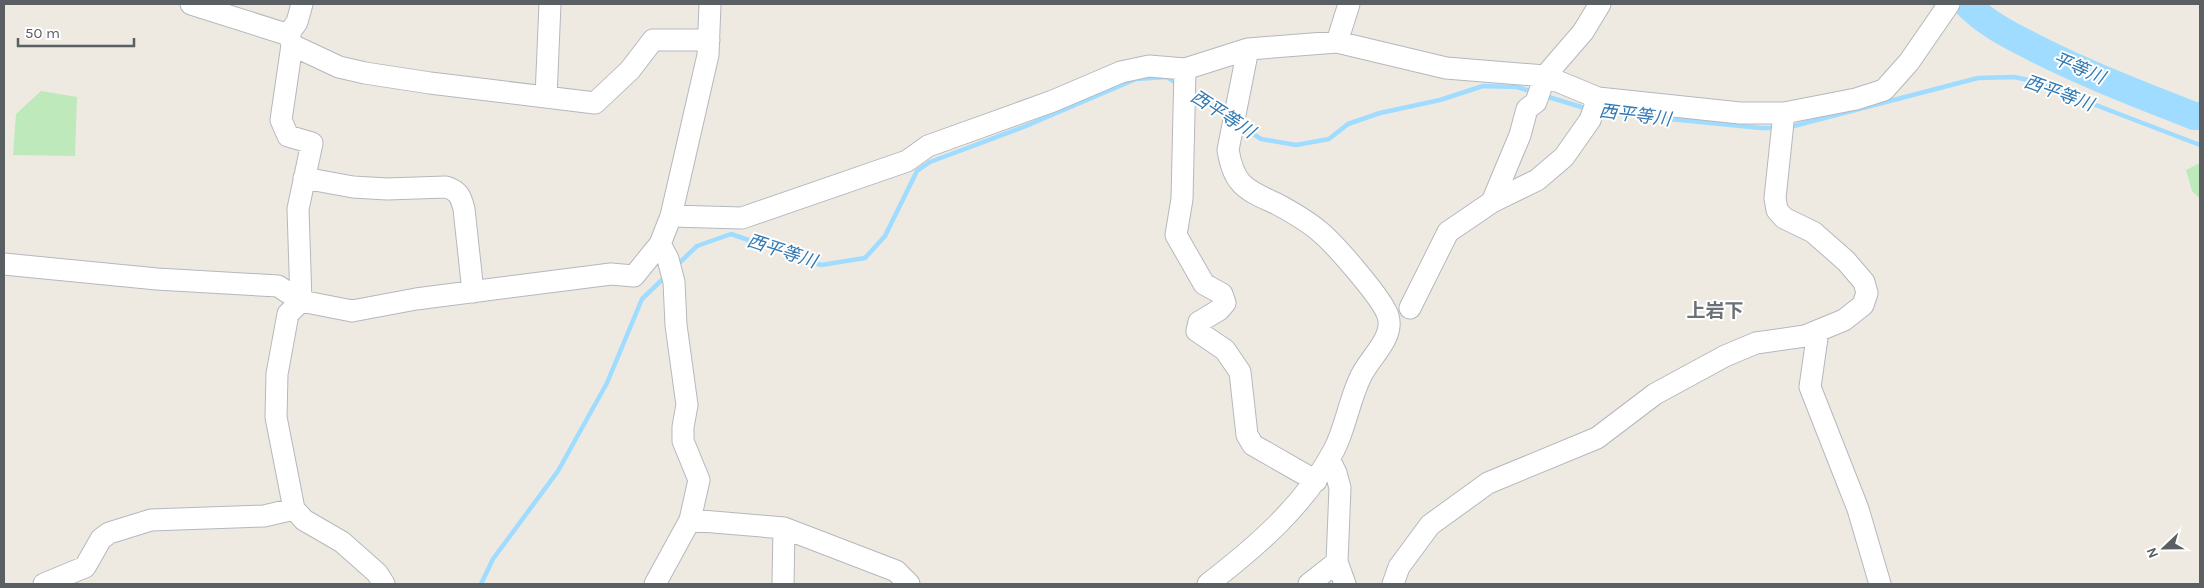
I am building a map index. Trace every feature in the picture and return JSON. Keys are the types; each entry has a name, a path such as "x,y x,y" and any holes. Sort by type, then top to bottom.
{"street":[{"path":"191,4 290,40 339,67 430,83 595,103 630,70 654,40 709,40"},
{"path":"302,4 290,40 281,120 288,136 312,143 298,210 301,302 288,314 277,374 276,417 294,509 304,520 342,542 377,573 384,584"},
{"path":"546,97 550,4"},
{"path":"655,584 690,520 699,480 683,441 683,427 688,405 676,325 674,282 664,252 708,55 710,4"},
{"path":"1337,42 1349,4"},
{"path":"1492,202 1520,135 1527,109 1536,102 1545,76 1583,32 1600,4"},
{"path":"671,216 742,218 908,161 928,146 1053,101 1121,72 1150,66 1185,72 1248,50 1337,42 1446,68 1545,76 1598,99 1740,113 1784,114 1856,99 1884,90 1909,62 1947,5"},
{"path":"1208,584 1278,525 1316,481 1329,459 1345,424 1361,375 1383,343 1388,330 1388,316 1342,254 1319,231 1287,209 1252,192 1238,179 1230,162 1228,150 1248,50"},
{"path":"1185,72 1182,199 1176,235 1204,284 1222,294 1225,303 1219,310 1199,322 1197,331 1225,350 1240,372 1247,435 1253,445 1316,481"},
{"path":"1410,308 1448,232 1492,202 1536,180 1564,158 1590,120 1598,99"},
{"path":"1393,584 1399,567 1430,525 1488,483 1597,438 1655,394 1725,356 1756,343 1805,336 1844,320 1863,305 1867,293 1864,282 1846,261 1813,232 1784,218 1777,210 1775,198 1784,114"},
{"path":"304,178 353,186 386,188 446,187 454,189 461,196 464,209 473,292"},
{"path":"4,264 157,279 278,286 301,302 352,311 473,292 611,274 634,276 664,252"},
{"path":"1818,331 1810,386 1858,509 1880,584"},
{"path":"1329,459 1336,473 1340,488 1337,562 1345,584"},
{"path":"44,584 85,567 101,539 109,533 151,520 264,516 294,509"},
{"path":"690,520 784,528 896,571 908,584"},
{"path":"783,584 784,528"},
{"path":"1308,584 1337,562"}],"green space":[{"path":"41,91 77,97 75,156 13,155 16,114"},
{"path":"2200,163 2200,199 2192,191 2186,170"}],"waterway":[{"name":"平等川","path":"1967,4 1997,28 2051,56 2194,116 2200,116"},
{"name":"西平等川","path":"676,266 697,246 731,234 821,265 865,258 885,236 917,171 930,162 1026,126 1136,79 1167,77 1178,84"},
{"name":"西平等川","path":"1790,127 1978,78 2014,77 2033,81 2200,145"},
{"name":"西平等川","path":"1238,124 1261,139 1296,145 1329,139 1348,124 1380,113 1440,100 1483,86 1517,87 1533,92"},
{"name":"西平等川","path":"1190,92 1228,117"},
{"name":"西平等川","path":"1545,96 1588,109"},
{"name":"西平等川","path":"1598,112 1777,128"},
{"name":"西平等川","path":"481,584 493,559 558,471 607,383 642,299 665,277"}],"district":[{"name":"上岩下","path":"1715,310"}]}
